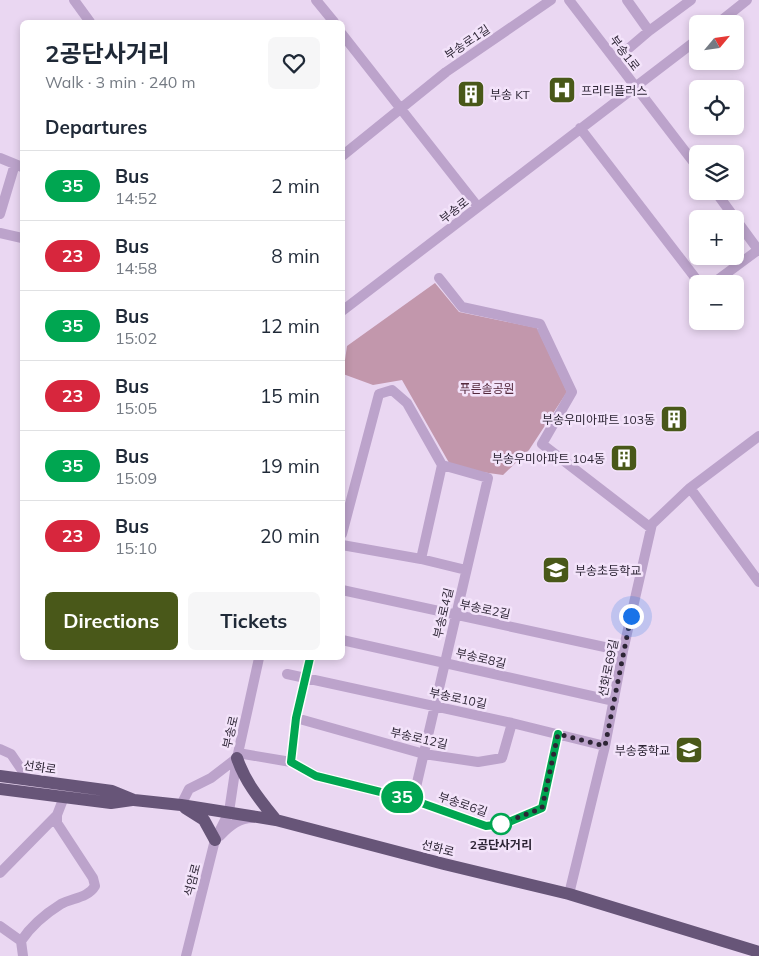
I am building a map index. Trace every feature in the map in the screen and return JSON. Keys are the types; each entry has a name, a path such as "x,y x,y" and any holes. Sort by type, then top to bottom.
{"main road":[{"path":"237,755 243,776 250,788 276,820"},
{"name":"선화로","path":"0,776 112,791 134,800"},
{"name":"선화로","path":"0,789 111,803 134,800 181,805 276,820 568,894 759,952"},
{"path":"181,805 204,820 216,840"}],"street":[{"path":"74,0 89,20"},
{"path":"316,0 332,20"},
{"name":"부송로1길","path":"345,154 446,72 552,0"},
{"name":"부송1로","path":"569,0 689,157"},
{"path":"627,0 649,31"},
{"path":"615,60 649,31 691,0"},
{"path":"728,15 747,0"},
{"path":"345,38 478,207"},
{"name":"부송로","path":"345,309 689,46"},
{"path":"580,128 693,275"},
{"path":"0,158 19,166 0,214"},
{"path":"721,200 759,250 724,275"},
{"path":"0,232 20,237"},
{"path":"439,278 462,307 540,324 572,392 542,444 651,528"},
{"path":"345,523 379,394 392,390 407,403 442,465 421,560"},
{"name":"선화로69길","path":"568,894 605,746 623,651 652,524 690,488 759,436"},
{"name":"부송로4길","path":"413,800 488,478 442,465"},
{"path":"690,488 759,582"},
{"path":"345,547 466,570"},
{"name":"부송로2길","path":"345,591 623,651"},
{"name":"부송로8길","path":"345,641 614,701"},
{"name":"부송로","path":"229,812 237,755 259,660"},
{"path":"291,762 296,718 310,660"},
{"name":"부송로10길","path":"286,674 512,723 605,746"},
{"name":"부송로12길","path":"296,718 424,754 478,762 502,758 512,723"},
{"name":"부송로6길","path":"237,755 291,762 316,776 413,800 486,826 504,824 542,808 558,734"},
{"path":"0,749 11,754 28,779"},
{"path":"181,805 189,789 211,778 237,755"},
{"path":"20,941 34,924 62,904 92,891 95,886 93,878 57,823 57,815 64,797"},
{"name":"석암로","path":"186,956 216,840 229,812"},
{"path":"0,873 57,815"},
{"path":"216,840 230,826 249,817 276,820"},
{"path":"0,926 20,941 22,956"}],"green space":[{"name":"푸른솔공원","path":"435,283 459,312 537,328 567,392 529,450 503,475 452,468 402,380 373,385 345,375 347,346"}],"bus line":[{"name":"35","path":"310,660 296,718 291,762 316,776 413,800 486,826 504,824 542,808 558,734"}],"place":[{"name":"프리티플러스","path":"562,90"},
{"name":"부송 KT","path":"471,94"},
{"name":"부송우미아파트 103동","path":"674,419"},
{"name":"부송우미아파트 104동","path":"624,458"},
{"name":"부송초등학교","path":"556,570"},
{"name":"부송중학교","path":"689,750"},
{"name":"2공단사거리","path":"501,824"}],"route":[{"path":"501,824 542,808 558,734 605,746 631,616"}]}
